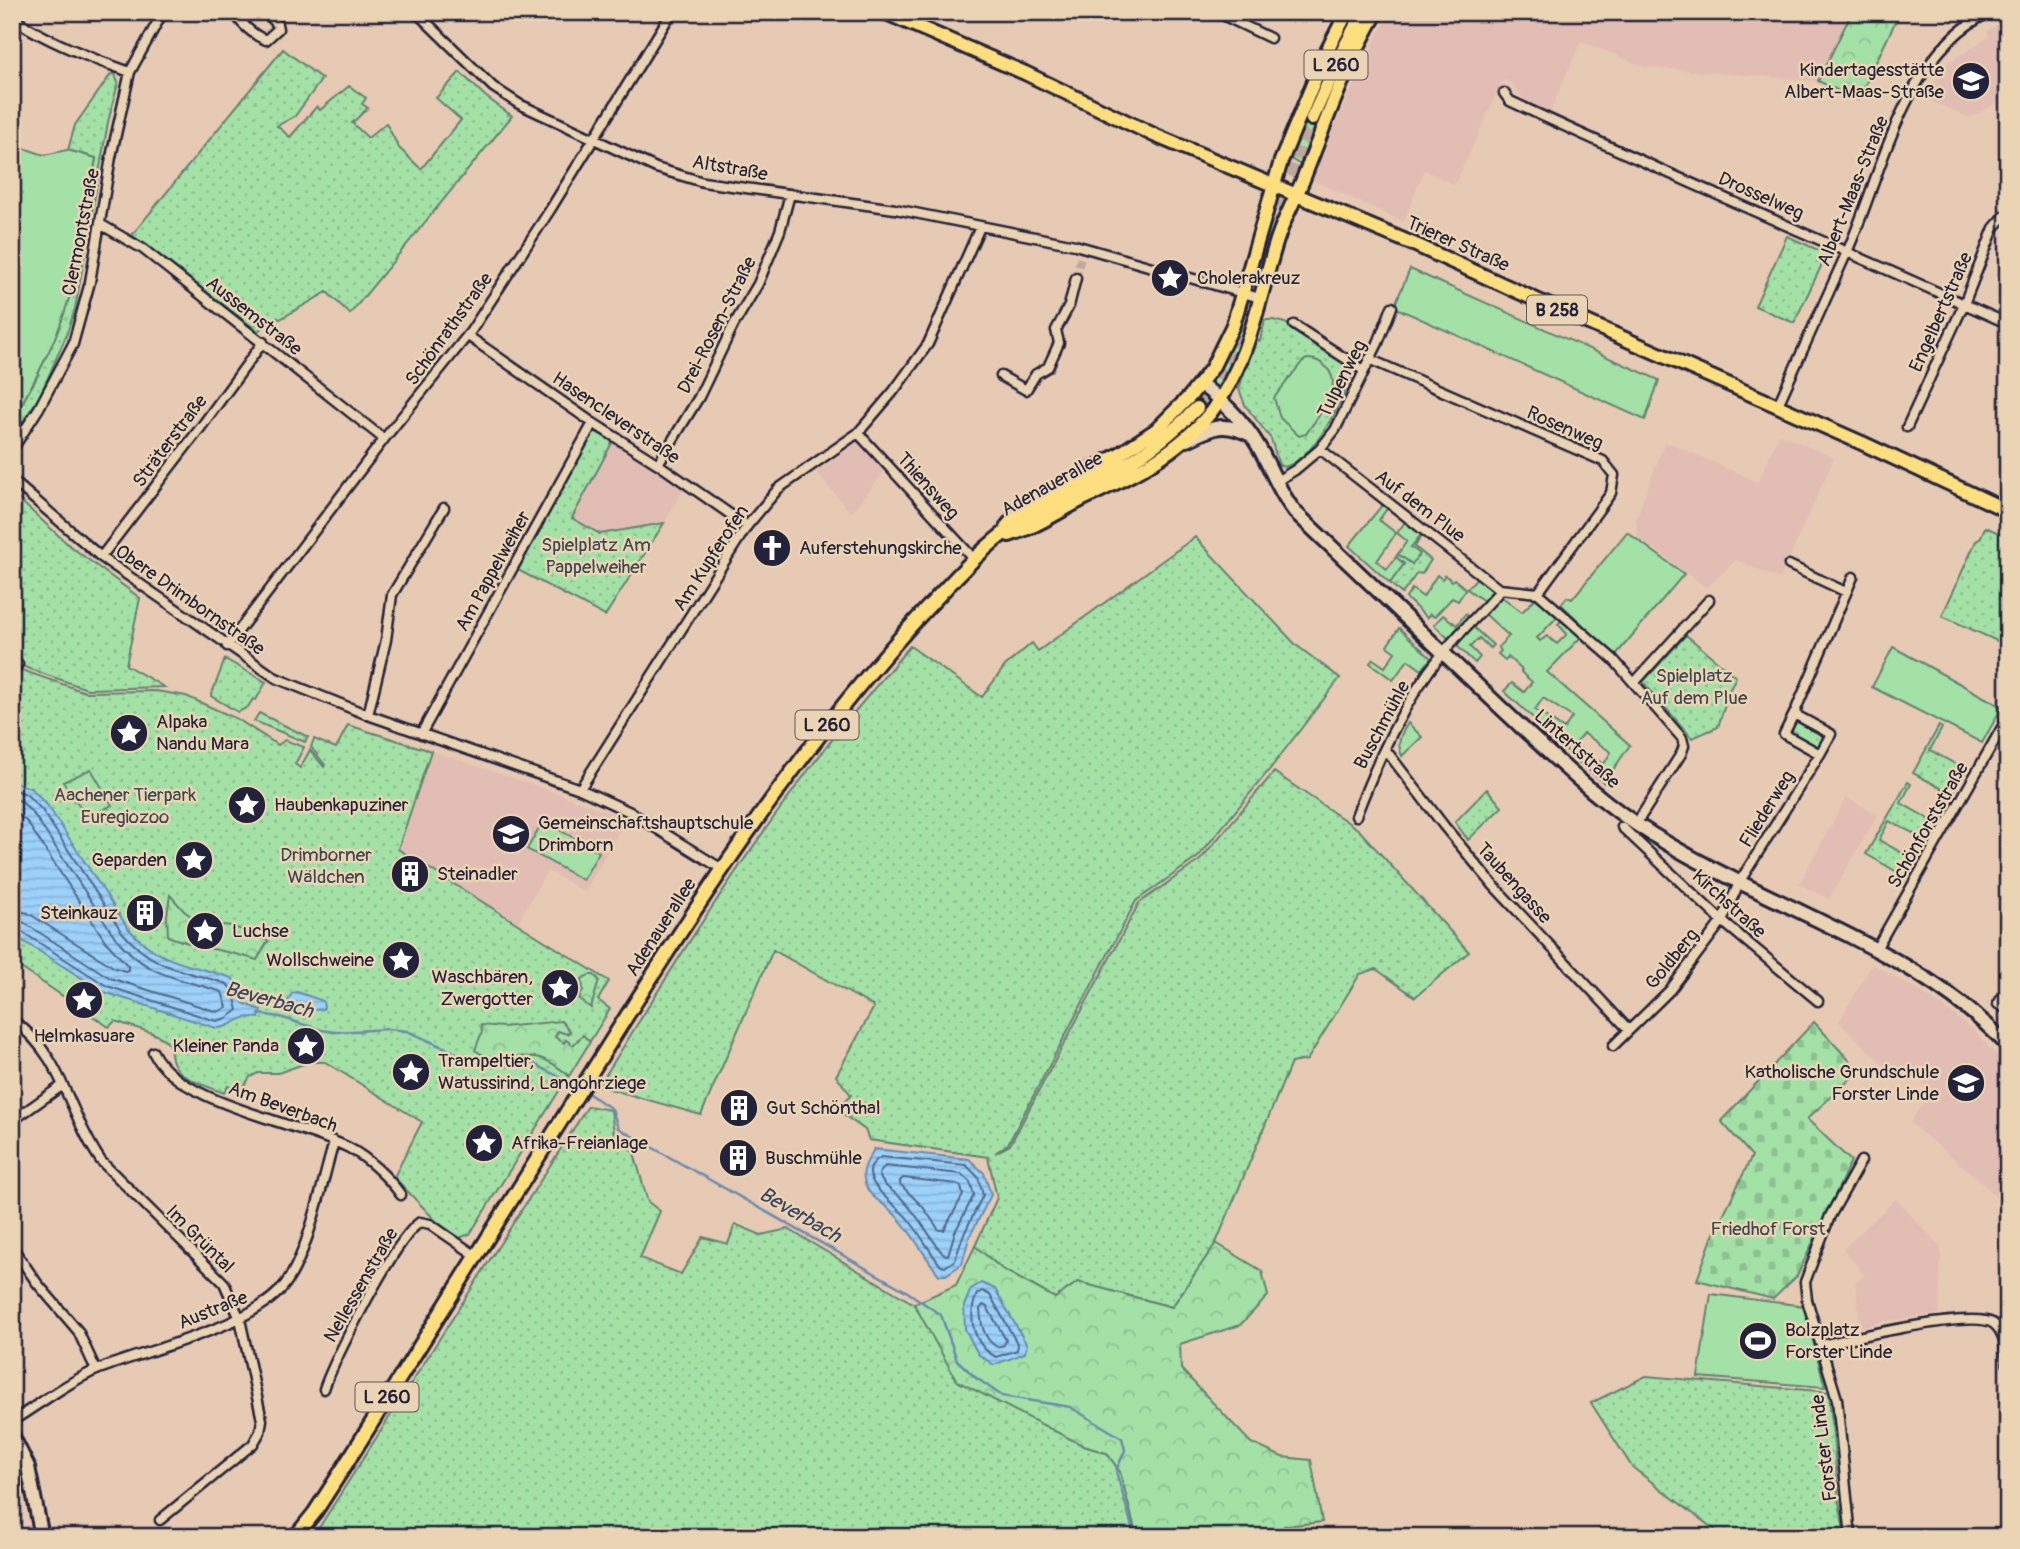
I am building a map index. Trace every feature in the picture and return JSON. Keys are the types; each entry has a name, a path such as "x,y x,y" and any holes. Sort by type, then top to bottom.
{"main road":[{"path":"998,538 1023,507 1138,443 1174,414 1201,384 1225,345 1274,185 1325,55 1347,12"},
{"name":"L 260","path":"1312,119 1363,12"},
{"path":"998,538 1034,526 1146,467 1179,443 1220,399 1236,374 1244,353 1282,225 1297,195 1343,77 1377,12"},
{"name":"Trierer Straße","path":"889,13 1154,135 1418,246 1862,443 2008,511"},
{"name":"Lintertstraße","path":"1201,384 1237,415 1252,435 1275,482 1295,512 1570,772 1636,824 1678,850 1876,949 1945,991 2008,1046"},
{"name":"Adenauerallee","path":"295,1537 334,1482 475,1255 722,869 778,788 837,712 894,644 974,559 998,538 1028,517 1124,466 1150,449 1197,408"},
{"path":"1179,443 1218,426 1230,427 1252,435"},
{"path":"12,1435 28,1467 42,1537"}],"street":[{"name":"Clermontstraße","path":"12,450 39,408 73,344 90,282 121,108 130,72 163,12"},
{"path":"234,12 239,21 266,40 278,29 266,12"},
{"name":"Altstraße","path":"416,12 493,87 519,104 656,168 703,182 895,209 1084,248 1259,298"},
{"name":"Schönrathstraße","path":"227,646 384,439 468,336 672,12"},
{"path":"1216,12 1270,38"},
{"name":"Albert-Maas-Straße","path":"1777,407 1847,251 1910,94 1937,54 1974,20 1990,12"},
{"path":"12,17 25,27 130,72"},
{"name":"Drosselweg","path":"1504,93 1510,101 1613,149 1847,251 2008,326"},
{"name":"Drei-Rosen-Straße","path":"658,464 699,397 733,326 758,284 780,231 790,194"},
{"name":"Engelbertstraße","path":"1907,428 1964,304 1994,228 2008,212"},
{"name":"Aussemstraße","path":"100,224 143,249 384,439"},
{"name":"Am Kupferofen","path":"580,789 747,526 778,489 858,433 928,344 980,227"},
{"path":"1081,257 1084,248"},
{"path":"1001,376 1026,390 1036,374 1048,368 1059,343 1056,330 1069,306 1076,278"},
{"name":"Tulpenweg","path":"1275,482 1295,470 1320,449 1344,415 1392,307"},
{"path":"1294,325 1363,370"},
{"name":"Hasencleverstraße","path":"468,336 747,526"},
{"name":"Sträterstraße","path":"101,557 201,428 263,342"},
{"name":"Rosenweg","path":"1369,359 1603,460 1614,475 1611,493 1538,593"},
{"name":"Am Pappelweiher","path":"421,733 593,423"},
{"name":"Thiensweg","path":"858,433 974,559"},
{"name":"Auf dem Plue","path":"1320,449 1499,589"},
{"name":"Obere Drimbornstraße","path":"12,480 101,557 227,646 290,685 580,789 630,812 722,869"},
{"path":"368,715 386,640 392,595 444,508"},
{"path":"1789,565 1846,592"},
{"path":"1794,714 1831,734 1820,754 1783,734 1853,577"},
{"path":"1499,589 1538,593 1589,636 1635,682 1680,735 1684,746 1681,754 1636,824"},
{"name":"Buschmühle","path":"1356,816 1406,708 1442,653 1499,589"},
{"path":"1635,682 1709,600"},
{"name":"Schönforststraße","path":"1876,949 2008,717"},
{"name":"Taubengasse","path":"1385,749 1494,886 1629,1030"},
{"name":"Fliederweg","path":"1740,881 1820,754"},
{"name":"Kirchstraße","path":"1622,827 1722,921 1818,1001"},
{"name":"Goldberg","path":"1613,1046 1670,990 1722,921 1740,881"},
{"path":"2008,987 1998,1004 2008,1010"},
{"name":"Im Grüntal","path":"12,1020 38,1042 55,1065 89,1144 101,1161 224,1283 240,1319 261,1420 260,1432 253,1444 160,1520"},
{"name":"Am Beverbach","path":"153,1052 164,1070 181,1082 212,1097 350,1148 372,1164 401,1195"},
{"path":"12,1121 63,1085"},
{"name":"Austraße","path":"12,1422 96,1370 240,1319 263,1306 285,1285 300,1259 334,1142"},
{"name":"Forster Linde","path":"1851,1537 1837,1399 1805,1282 1830,1216 1861,1161"},
{"name":"Nellessenstraße","path":"324,1389 330,1372 379,1279 415,1225 420,1222 430,1224 475,1255"},
{"path":"12,1247 37,1283 78,1331 96,1370"},
{"path":"1821,1345 1941,1322 1987,1320 1996,1326 2001,1334 2008,1365"},
{"path":"2006,1537 2008,1528"}],"shaded area":[{"path":"1391,12 1852,12 1818,81 1645,67 1581,41 1550,112 1526,102 1512,83 1503,80 1455,185 1424,170 1404,222 1312,180 1346,101"},
{"name":"Kindertagesstätte Albert-Maas-Straße","path":"2008,19 2008,106 2004,99 1970,118 1924,98 1946,64 1990,36 1987,31"},
{"path":"1779,434 1834,458 1780,579 1736,560 1707,588 1638,537 1636,519 1665,441 1758,482"},
{"path":"613,441 684,488 664,523 600,534 572,518"},
{"path":"858,441 884,472 851,513 816,472"},
{"name":"Gemeinschaftshauptschule Drimborn","path":"431,751 626,819 585,892 547,870 518,923 398,849"},
{"path":"1846,798 1878,814 1829,899 1799,884"},
{"name":"Katholische Grundschule Forster Linde","path":"1871,966 1876,966 1950,1012 1976,1033 2008,1068 2008,1208 1974,1175 1910,1123 1931,1089 1906,1070 1897,1078 1839,1022"},
{"path":"1896,1199 1941,1248 1939,1314 1880,1322 1861,1328 1855,1282 1865,1275 1843,1249"}],"green space":[{"path":"1852,12 1900,12 1858,100 1818,81"},
{"path":"283,49 322,79 295,116 277,126 290,137 317,106 320,110 349,86 366,98 362,104 368,108 352,123 368,138 386,123 399,148 421,169 461,120 436,98 460,72 485,96 512,116 350,314 327,292 280,319 276,317 258,331 132,235"},
{"path":"111,74 115,74 118,83 108,122 75,309 40,396 12,438 12,420 35,381 60,326 78,263 96,158 68,150 75,125"},
{"path":"1306,114 1315,121 1320,120 1302,166 1291,159"},
{"path":"12,144 44,155 67,150 96,158 82,244 66,307 43,363 12,420"},
{"path":"1270,215 1279,219 1259,281 1255,288 1251,288 1250,285"},
{"path":"1787,236 1827,254 1794,323 1755,306"},
{"path":"1410,269 1659,380 1645,420 1394,307"},
{"path":"1242,316 1250,318 1240,351 1219,389 1215,388 1212,382"},
{"path":"1265,320 1285,323 1351,367 1353,374 1317,441 1296,462 1284,467 1279,465 1271,439 1245,405 1239,389 1255,340 1260,341"},
{"path":"1307,359 1318,361 1325,366 1332,376 1333,384 1323,410 1306,434 1299,436 1280,418 1274,398"},
{"name":"Spielplatz Am Pappelweiher","path":"594,431 613,441 572,518 600,534 664,523 605,616 518,570"},
{"name":"Aachener Tierpark Euregiozoo","path":"12,493 70,546 140,598 126,665 164,687 87,689 19,665 15,673 22,670 85,692 156,691 186,696 237,719 278,745 285,740 304,747 295,764 300,768 310,750 324,767 311,747 314,739 336,748 348,725 431,751 398,849 609,981 598,1000 610,1009 470,1234 459,1238 437,1222 394,1177 422,1122 325,1062 309,1062 278,1073 258,1073 250,1077 241,1091 228,1086 224,1093 195,1082 182,1073 173,1062 168,1043 162,1038 115,1021 109,1027 12,962"},
{"path":"1383,504 1388,507 1379,520 1396,533 1377,561 1387,569 1396,557 1404,564 1390,583 1349,546"},
{"path":"1408,518 1424,531 1411,547 1420,554 1412,564 1398,554 1407,541 1397,533"},
{"path":"1985,527 2008,537 2008,646 1942,616"},
{"path":"1424,531 1415,547 1431,560 1422,574 1417,573 1402,594 1390,583 1404,564 1396,557 1398,554 1412,564 1411,547"},
{"path":"1627,532 1684,574 1615,656 1561,604 1567,597 1572,599"},
{"path":"1195,537 1296,645 1340,678 1198,857 1136,901 1008,1144 995,1153 1010,1145 1139,903 1200,860 1274,772 1359,830 1469,952 1415,997 1376,969 1360,974 1307,1060 1291,1063 1216,1243 1172,1307 1078,1282 1055,1298 1002,1269 975,1246 997,1198 988,1157 869,1140 865,1130 837,1110 851,1095 836,1076 874,1007 773,950 701,1115 599,1086 756,843 827,746 910,646 982,697 1005,666 1032,643 1038,651"},
{"path":"1437,575 1442,579 1445,575 1452,581 1454,579 1466,589 1458,601 1452,598 1434,617 1430,614 1427,618 1406,598 1412,589 1423,597"},
{"path":"1478,576 1493,590 1484,601 1467,589"},
{"path":"1502,597 1522,612 1535,599 1540,599 1559,615 1537,638 1540,641 1547,636 1557,644 1567,634 1558,624 1563,619 1582,636 1547,672 1630,745 1604,783 1584,766 1590,756 1604,764 1611,752 1583,733 1575,745 1588,754 1581,764 1545,730 1551,720 1564,729 1572,717 1543,698 1535,710 1548,718 1543,727 1504,691 1512,683 1524,692 1532,682 1508,657 1505,660 1498,654 1501,651 1498,647 1509,636 1485,614"},
{"path":"1465,614 1470,617 1449,639 1434,625 1443,615 1457,625"},
{"path":"1473,627 1493,645 1490,648 1479,638 1470,647 1480,657 1475,663 1456,645"},
{"path":"1399,628 1431,658 1422,670 1408,660 1393,680 1370,663 1373,659 1385,667 1395,652 1387,646"},
{"name":"Spielplatz Auf dem Plue","path":"1686,635 1736,677 1718,727 1692,738 1643,682"},
{"path":"1893,647 2002,707 1982,743 1872,687"},
{"path":"225,659 266,682 256,700 253,699 248,707 238,712 211,696"},
{"path":"259,713 308,737 305,742 254,721"},
{"path":"1798,721 1823,736 1822,743 1815,747 1794,735 1791,728"},
{"path":"1408,723 1422,737 1402,756 1400,739"},
{"path":"1939,726 1942,728 1930,750 1966,770 1952,794 1913,773"},
{"path":"91,769 112,805 88,818 63,782"},
{"path":"1908,782 1911,784 1901,803 1936,823 1927,840 1889,821 1879,840 1915,860 1906,877 1866,854"},
{"path":"1487,789 1502,807 1468,840 1455,822"},
{"path":"543,821 599,852 583,880 527,849"},
{"name":"Luchse","path":"170,895 184,911 201,923 232,926 268,941 257,960 168,936"},
{"path":"594,975 599,980 591,1008 579,999 583,990 582,979"},
{"path":"561,1021 570,1031 567,1034 558,1031 555,1037 573,1045 583,1035 590,1042 569,1076 540,1058 490,1057 475,1050 482,1032 481,1025 503,1027"},
{"name":"Friedhof Forst","path":"1814,1022 1859,1071 1807,1119 1851,1161 1797,1276 1773,1299 1697,1280 1712,1238 1752,1156 1721,1121"},
{"path":"588,1106 611,1110 614,1133 634,1153 648,1202 660,1211 640,1258 681,1274 703,1237 728,1244 735,1224 761,1235 788,1229 914,1304 920,1312 1084,1446 1107,1453 1120,1472 1137,1537 313,1537"},
{"path":"1216,1243 1262,1271 1268,1296 1240,1325 1180,1344 1181,1369 1251,1443 1282,1457 1311,1460 1322,1522 1284,1526 1280,1537 1137,1537 1120,1472 1107,1453 1084,1446 957,1381 914,1304 956,1285 975,1246 1002,1269 1055,1298 1078,1282 1172,1307"},
{"name":"Bolzplatz Forster Linde","path":"1711,1294 1804,1306 1825,1387 1698,1377"},
{"path":"1646,1376 1829,1392 1845,1537 1724,1537 1632,1467 1591,1403"}],"water":[{"path":"12,781 32,789 48,806 128,928 140,940 163,956 232,978 239,987 243,1003 261,1010 259,1018 240,1019 216,1028 104,992 12,934"},
{"path":"297,992 323,1001 323,1009 305,1009 288,1001 292,993"},
{"path":"874,1149 969,1159 984,1173 991,1195 969,1238 962,1264 946,1275 939,1275 902,1223 867,1189 864,1171"},
{"path":"981,1283 995,1289 1027,1345 1025,1353 994,1365 978,1354 965,1329 964,1306 971,1289"}],"waterway":[{"name":"Beverbach","path":"259,1014 335,1032 388,1029 407,1031 465,1057 498,1064 534,1064 577,1086"},
{"name":"Beverbach","path":"586,1092 612,1109 618,1128 906,1291 941,1315 957,1360 1002,1396 1070,1407 1122,1438 1125,1450 1116,1471 1135,1537"}],"tunnel":[{"path":"1197,408 1220,379 1238,341 1273,222 1312,119"},
{"path":"1076,278 1081,257"}],"place":[{"name":"Kindertagesstätte Albert-Maas-Straße","path":"1971,81"},
{"name":"Cholerakreuz","path":"1170,278"},
{"name":"Auferstehungskirche","path":"772,548"},
{"name":"Alpaka Nandu Mara","path":"129,733"},
{"name":"Haubenkapuziner","path":"247,805"},
{"name":"Gemeinschaftshauptschule Drimborn","path":"511,834"},
{"name":"Geparden","path":"194,860"},
{"name":"Steinadler","path":"410,874"},
{"name":"Steinkauz","path":"145,913"},
{"name":"Luchse","path":"205,931"},
{"name":"Wollschweine","path":"401,960"},
{"name":"Waschbären, Zwergotter","path":"560,988"},
{"name":"Helmkasuare","path":"84,1000"},
{"name":"Kleiner Panda","path":"306,1046"},
{"name":"Trampeltier, Watussirind, Langohrziege","path":"411,1072"},
{"name":"Katholische Grundschule Forster Linde","path":"1966,1083"},
{"name":"Gut Schönthal","path":"739,1108"},
{"name":"Afrika-Freianlage","path":"484,1143"},
{"name":"Buschmühle","path":"738,1158"},
{"name":"Bolzplatz Forster Linde","path":"1758,1341"}],"park label":[{"name":"Drimborner Wäldchen","path":"326,866"}]}
